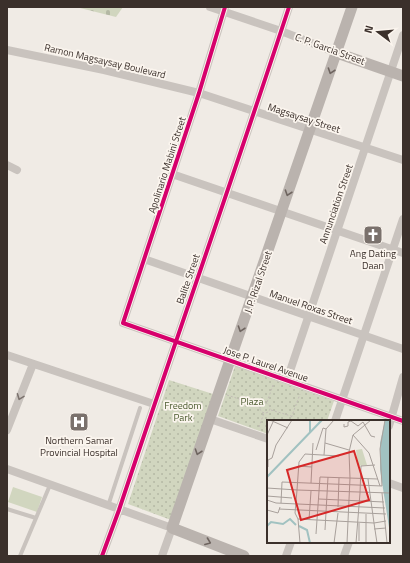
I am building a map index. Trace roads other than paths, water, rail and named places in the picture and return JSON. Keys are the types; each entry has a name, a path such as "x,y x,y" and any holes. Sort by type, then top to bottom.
{"main road":[{"name":"J. P. Rizal Street","path":"172,528 352,7"},
{"name":"C. P. Garcia Street","path":"337,52 403,76"},
{"path":"172,528 244,556"}],"street":[{"name":"C. P. Garcia Street","path":"210,7 224,9 337,52"},
{"name":"Balite Street","path":"102,556 119,510 226,193 256,112 289,7"},
{"name":"Apolinario Mabini Street","path":"123,323 199,93 224,9"},
{"name":"Annunciation Street","path":"287,380 403,35"},
{"name":"Ramon Magsaysay Boulevard","path":"7,50 104,70 199,93"},
{"name":"Magsaysay Street","path":"199,93 403,160"},
{"path":"7,165 17,170"},
{"path":"172,174 403,253"},
{"path":"335,420 403,219"},
{"name":"Manuel Roxas Street","path":"144,259 403,349"},
{"name":"Jose P. Laurel Avenue","path":"123,323 403,421"},
{"path":"7,355 154,404"},
{"path":"7,430 33,364"},
{"path":"390,423 403,378"},
{"path":"210,419 267,439"},
{"path":"7,470 172,528"},
{"path":"390,482 403,488"},
{"name":"J. P. Rizal Street","path":"162,556 172,528"},
{"path":"286,556 291,543"},
{"path":"344,556 349,543"}],"lane":[{"path":"108,506 140,408"},
{"path":"20,556 50,484"},
{"path":"7,509 36,518"}],"place":[{"name":"Ang Dating Daan","path":"373,235"},
{"name":"Northern Samar Provincial Hospital","path":"79,422"}],"park label":[{"name":"Plaza","path":"252,401"},
{"name":"Freedom Park","path":"183,410"}]}
